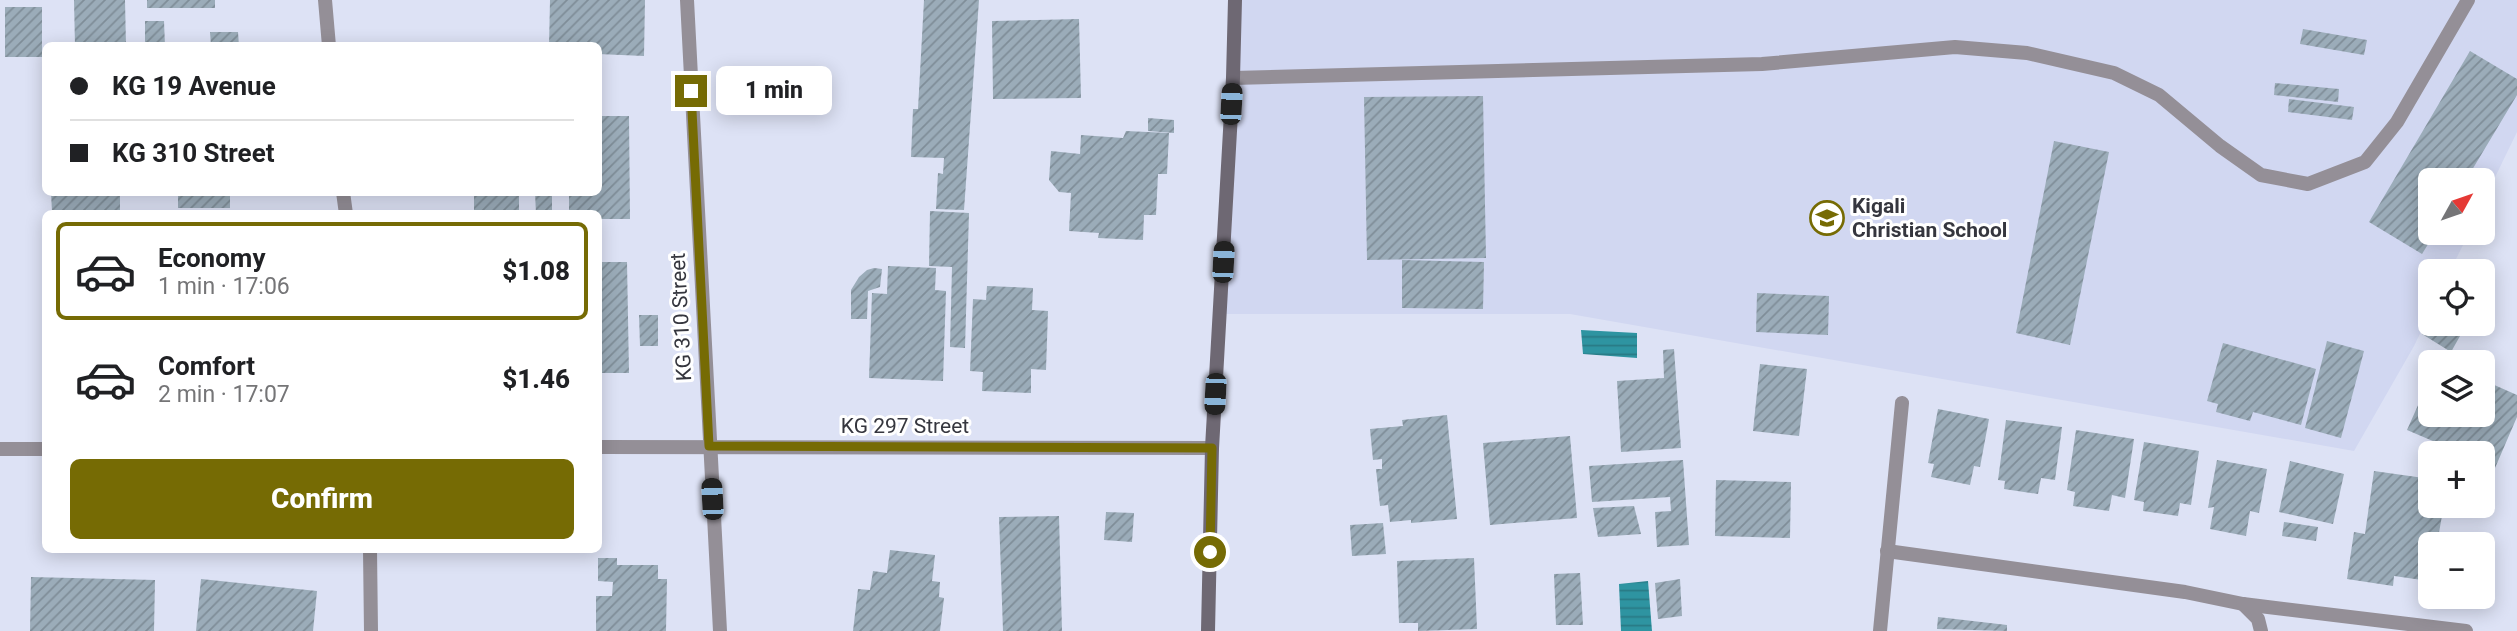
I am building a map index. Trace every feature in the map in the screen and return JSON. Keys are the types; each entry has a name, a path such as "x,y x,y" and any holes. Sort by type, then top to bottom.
{"main road":[{"path":"1208,631 1212,448 1235,0"}],"street":[{"path":"325,0 329,42"},
{"name":"KG 310 Street","path":"687,0 720,631"},
{"path":"1233,78 1762,64 1955,47 2027,53 2114,73 2159,95 2220,146 2261,175 2308,184 2365,162 2397,122 2468,0"},
{"path":"1880,631 1902,403"},
{"name":"KG 297 Street","path":"602,447 1212,448"},
{"path":"0,449 42,449"},
{"path":"1887,551 2185,592 2243,604 2466,631"},
{"path":"370,553 371,631"},
{"path":"2243,604 2258,619 2261,631"}],"shaded area":[{"name":"Kigali Christian School","path":"1230,0 2517,0 2517,132 2496,175 2496,168 2418,168 2418,245 2463,245 2456,259 2418,259 2419,336 2354,451 1570,314 1220,314"}],"water":[{"path":"1581,330 1637,333 1637,358 1583,354"},
{"path":"1648,581 1652,631 1621,631 1619,584"}],"building":[{"path":"74,0 125,0 126,42 75,42"},
{"path":"147,0 215,0 215,8 147,8"},
{"path":"550,0 645,0 644,56 602,54 602,42 549,42"},
{"path":"924,0 979,0 964,210 936,209 938,173 943,174 944,158 911,157 913,109 918,109"},
{"path":"5,7 42,7 42,57 5,57"},
{"path":"1079,19 1081,98 993,99 992,21"},
{"path":"145,21 164,21 165,42 145,42"},
{"path":"2303,29 2367,40 2364,55 2300,44"},
{"path":"210,32 238,32 239,42 211,42"},
{"path":"2470,51 2517,79 2517,95 2473,168 2418,168 2418,245 2428,245 2422,254 2369,222"},
{"path":"2275,83 2339,89 2338,102 2274,95"},
{"path":"1483,96 1486,258 1367,260 1364,97"},
{"path":"2289,99 2354,107 2352,120 2288,112"},
{"path":"602,116 629,116 630,219 602,219 602,210 569,210 569,196 602,196"},
{"path":"1148,118 1174,120 1174,133 1148,131"},
{"path":"1126,131 1169,133 1167,174 1158,174 1156,215 1144,215 1143,240 1098,238 1099,233 1069,231 1071,193 1059,192 1049,180 1051,151 1080,154 1081,135 1123,138"},
{"path":"2054,141 2109,152 2070,345 2016,333"},
{"path":"51,196 120,196 120,210 52,210"},
{"path":"178,196 230,196 230,208 178,208"},
{"path":"474,196 519,196 519,210 474,210"},
{"path":"535,196 552,196 552,210 536,210"},
{"path":"930,211 969,213 965,348 950,347 952,267 929,266"},
{"path":"1402,260 1484,262 1483,309 1402,308"},
{"path":"602,262 627,262 629,373 602,373"},
{"path":"888,266 936,268 935,290 946,291 943,381 869,378 872,293 887,294"},
{"path":"874,268 882,269 880,287 868,291 867,319 851,319 851,290 859,277"},
{"path":"987,286 1033,288 1032,310 1048,311 1046,370 1031,369 1031,393 982,391 983,372 970,371 973,299 986,300"},
{"path":"1757,293 1829,296 1828,335 1756,332"},
{"path":"639,315 658,315 658,346 640,346"},
{"path":"2425,336 2460,336 2452,350"},
{"path":"2327,341 2364,351 2341,438 2305,428"},
{"path":"2223,343 2316,369 2301,425 2253,412 2250,421 2216,412 2218,404 2207,401"},
{"path":"1674,349 1681,448 1621,452 1617,381 1664,378 1663,350"},
{"path":"1760,364 1807,369 1799,436 1753,431"},
{"path":"2495,385 2517,395 2517,417 2495,468 2495,441 2433,441 2407,430 2418,405 2418,427 2495,427"},
{"path":"1938,409 1989,419 1980,467 1974,466 1970,485 1931,477 1934,464 1928,463"},
{"path":"1447,415 1457,519 1390,522 1388,505 1380,506 1376,469 1382,469 1382,459 1373,460 1370,429 1403,426 1402,420"},
{"path":"2006,420 2062,427 2055,480 2041,478 2038,494 2004,489 2005,481 1998,480"},
{"path":"2076,430 2134,439 2125,498 2112,495 2109,511 2073,506 2075,492 2067,490"},
{"path":"1570,436 1577,518 1490,525 1483,443"},
{"path":"2144,442 2199,451 2191,505 2180,503 2178,516 2143,511 2144,502 2134,500"},
{"path":"1683,460 1689,545 1657,547 1655,512 1671,511 1670,497 1592,502 1589,466"},
{"path":"2217,460 2267,469 2259,513 2250,511 2246,536 2210,529 2214,507 2208,508"},
{"path":"2290,461 2344,474 2333,524 2279,512"},
{"path":"2374,471 2418,477 2418,518 2442,518 2439,532 2418,532 2418,579 2394,576 2393,586 2347,579 2354,532 2365,534"},
{"path":"1716,480 1791,482 1790,538 1715,536"},
{"path":"1634,506 1641,534 1598,537 1593,508"},
{"path":"1106,512 1134,513 1132,542 1104,540"},
{"path":"1059,516 1062,631 1003,631 999,517"},
{"path":"2284,522 2318,527 2316,541 2282,536"},
{"path":"1383,523 1386,554 1352,556 1350,525"},
{"path":"890,550 935,555 932,581 940,582 939,597 944,598 940,631 853,631 858,589 870,590 873,571 887,573"},
{"path":"598,558 617,558 617,565 658,565 658,579 667,579 666,631 596,631 596,596 612,596 613,582 598,581"},
{"path":"1474,558 1477,629 1418,631 1418,623 1399,623 1397,561"},
{"path":"1580,573 1583,625 1556,625 1554,574"},
{"path":"31,577 155,580 154,631 30,631"},
{"path":"201,579 317,591 313,631 196,631"},
{"path":"1680,579 1682,616 1658,619 1655,583"},
{"path":"1938,617 2007,625 2007,631 1937,629"}],"place":[{"name":"Kigali Christian School","path":"1827,218"}],"route":[{"path":"691,91 709,446 1212,448 1210,552"}]}
